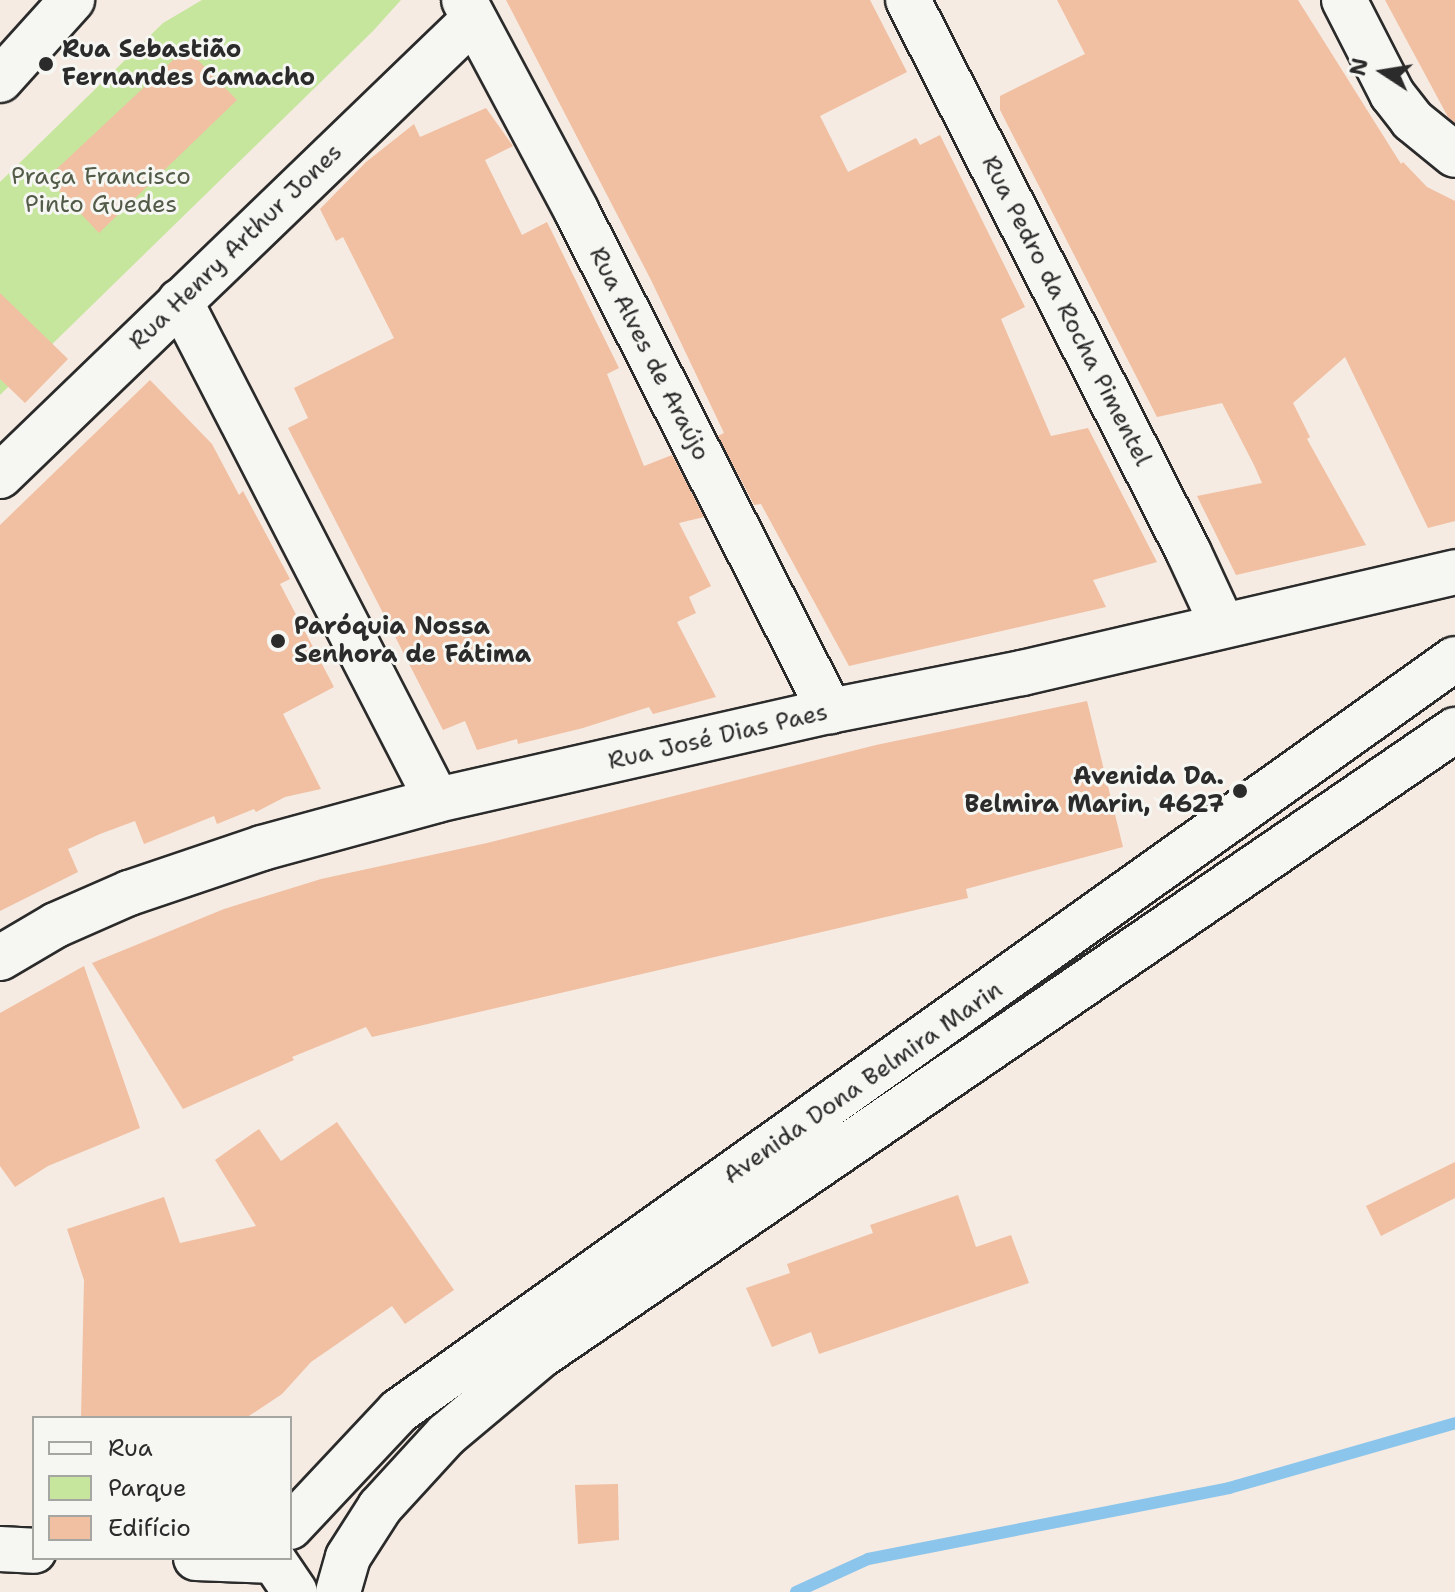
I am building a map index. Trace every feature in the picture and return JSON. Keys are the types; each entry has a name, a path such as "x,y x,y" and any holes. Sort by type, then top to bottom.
{"street":[{"path":"0,80 72,0"},
{"name":"Rua Pedro da Rocha Pimentel","path":"908,0 1189,553 1222,624"},
{"path":"1344,0 1392,94 1412,120 1455,155"},
{"name":"Rua Henry Arthur Jones","path":"0,476 180,301 469,10"},
{"name":"Rua Alves de Araújo","path":"469,10 583,224 830,711"},
{"path":"180,301 437,800"},
{"name":"Rua José Dias Paes","path":"0,958 56,925 141,889 262,848 437,800 830,711 1022,673 1455,572"},
{"name":"Avenida Dona Belmira Marin","path":"292,1550 399,1411 1455,659"},
{"name":"Avenida Dona Belmira Marin","path":"338,1592 348,1557 380,1507 446,1435 540,1356 1455,730"},
{"path":"0,1549 32,1551"},
{"path":"174,1560 223,1592"},
{"path":"217,1560 280,1566"}],"green space":[{"name":"Praça Francisco Pinto Guedes","path":"202,0 401,0 373,31 0,395 0,182 163,23"}],"building":[{"path":"506,0 870,0 907,72 820,116 848,172 916,138 920,145 940,135 1025,307 1001,319 1051,436 1088,428 1157,562 1093,580 1106,607 849,666 761,504 754,505 718,436 724,433 651,280"},
{"path":"1057,0 1298,0 1401,164 1403,162 1427,187 1455,201 1455,521 1428,528 1345,357 1293,403 1310,437 1307,439 1366,545 1236,575 1197,496 1262,483 1254,465 1222,403 1157,417 1000,110 1000,96 1085,54"},
{"path":"1385,0 1455,0 1455,123 1448,117"},
{"path":"186,48 237,100 99,233 47,178"},
{"path":"486,108 513,146 485,160 522,235 547,222 619,368 607,374 644,466 672,455 704,517 679,523 711,586 689,597 696,613 677,622 716,697 653,714 649,707 583,728 518,744 517,739 477,750 465,721 443,730 288,428 308,418 294,388 394,338 343,237 336,241 320,209 366,162 414,124 420,137"},
{"path":"0,293 68,359 25,403 0,379"},
{"path":"150,380 212,444 239,495 243,491 290,579 280,584 334,687 283,714 321,789 285,797 256,812 254,809 217,824 214,816 144,844 135,821 100,834 68,849 78,872 0,911 0,525"},
{"path":"1087,701 1123,847 966,889 968,898 372,1037 366,1027 292,1057 294,1060 183,1109 92,963 224,909 321,879 487,843 876,745"},
{"path":"84,966 140,1128 48,1166 15,1187 0,1166 0,1013"},
{"path":"337,1122 454,1290 405,1324 392,1306 311,1362 282,1394 249,1416 81,1416 84,1280 67,1229 164,1197 180,1243 256,1226 215,1160 259,1129 281,1161"},
{"path":"1455,1162 1455,1198 1381,1236 1366,1206"},
{"path":"958,1195 976,1247 1011,1235 1029,1283 819,1354 811,1332 772,1347 746,1288 790,1273 787,1264 873,1233 870,1225"},
{"path":"618,1484 619,1540 578,1544 575,1485"}],"waterway":[{"path":"796,1592 868,1559 1229,1488 1455,1423"}],"place":[{"name":"Rua Sebastião Fernandes Camacho","path":"46,64"},
{"name":"Paróquia Nossa Senhora de Fátima","path":"278,641"},
{"name":"Avenida Da. Belmira Marin, 4627","path":"1240,791"}]}
